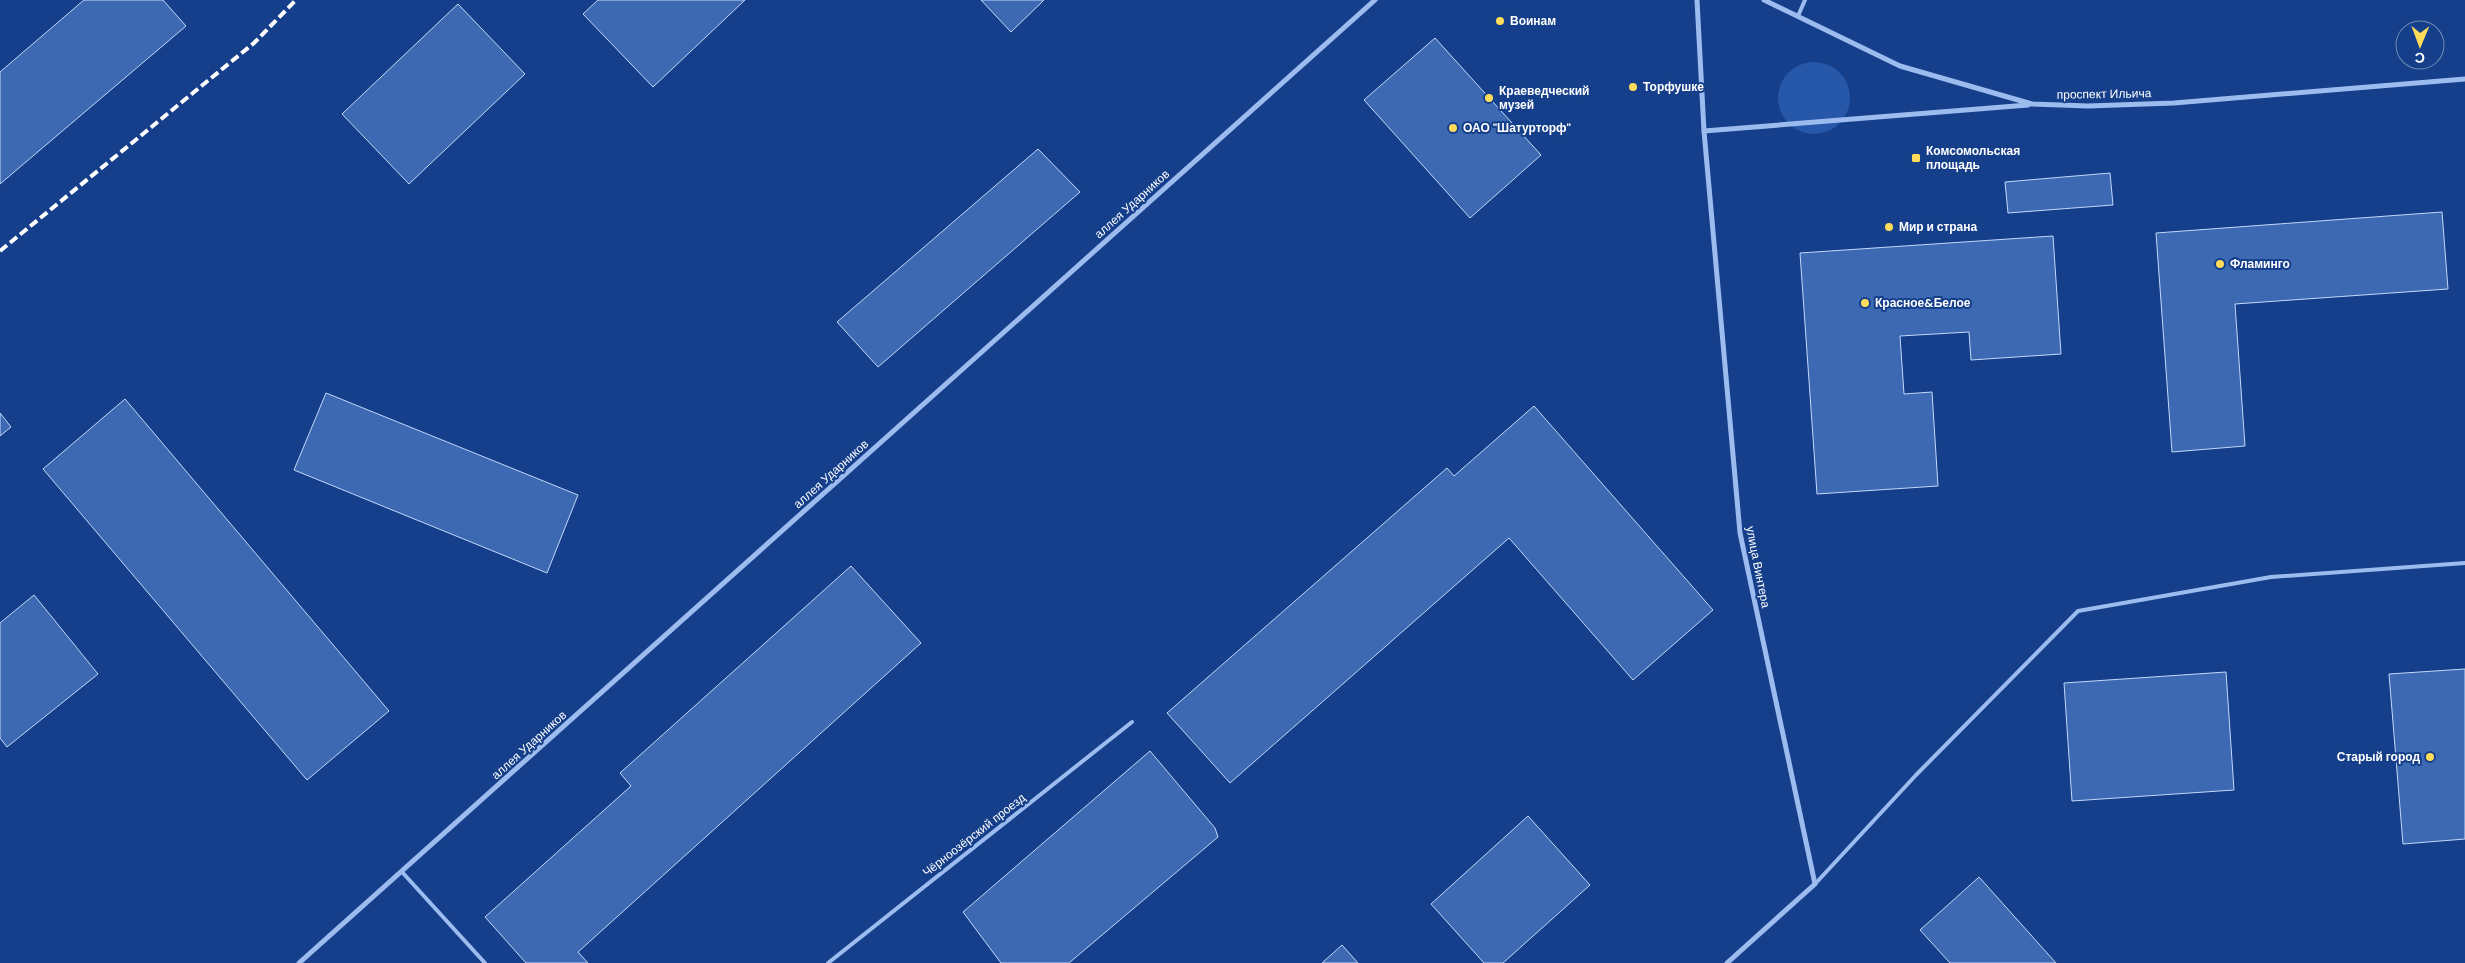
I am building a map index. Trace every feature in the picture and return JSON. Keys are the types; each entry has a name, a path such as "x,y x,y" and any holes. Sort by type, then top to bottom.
{"street":[{"name":"аллея Ударников","path":"299,963 1375,0"},
{"name":"улица Винтера","path":"1697,0 1704,131 1740,532 1815,884"},
{"name":"проспект Ильича","path":"1764,0 1900,66 2032,104 2088,106 2174,103 2465,79"},
{"path":"1704,131 2032,104"},
{"path":"1727,963 1815,884"}],"lane":[{"path":"1798,16 1805,0"},
{"path":"1815,884 1916,775 2078,611 2271,577 2465,563"},
{"name":"Чёрноозёрский проезд","path":"828,963 1132,722"},
{"path":"402,872 485,963"}],"shaded area":[{"path":"1821,62 1840,72 1848,84 1850,98 1848,112 1840,124 1828,132 1807,134 1788,124 1780,112 1778,91 1788,72 1800,64"}],"building":[{"path":"84,0 163,0 186,26 0,184 0,72"},
{"path":"598,0 745,0 653,87 583,14"},
{"path":"981,0 1044,0 1011,32"},
{"path":"458,4 525,74 409,184 342,114"},
{"name":"ОАО \"Шатурторф\"","path":"1435,38 1541,155 1470,218 1364,100"},
{"path":"1038,149 1080,192 878,367 837,322"},
{"path":"2110,173 2113,205 2008,213 2005,182"},
{"path":"2442,212 2448,289 2235,304 2245,446 2172,452 2156,233"},
{"path":"2053,236 2061,354 1971,360 1969,332 1900,336 1904,394 1932,392 1938,486 1817,494 1800,253"},
{"path":"326,393 578,495 547,573 294,470"},
{"path":"125,399 389,711 307,780 43,469"},
{"path":"1534,406 1713,610 1633,680 1509,538 1230,783 1167,713 1447,468 1454,476"},
{"path":"0,413 11,427 0,436"},
{"path":"851,566 921,643 578,952 588,963 526,963 485,917 631,786 620,773"},
{"path":"34,595 98,674 7,747 0,738 0,623"},
{"name":"Старый город","path":"2465,669 2465,839 2403,844 2389,674"},
{"path":"2226,672 2234,790 2072,801 2064,683"},
{"path":"1150,751 1215,828 1218,837 1069,963 1001,963 963,912"},
{"path":"1528,816 1590,885 1503,963 1484,963 1431,904"},
{"path":"1979,877 2056,963 1950,963 1920,930"},
{"path":"1342,945 1358,963 1322,963"}],"railway":[{"path":"0,251 254,43 296,0"}],"place":[{"name":"Воинам","path":"1500,21"},
{"name":"Торфушке","path":"1633,87"},
{"name":"Краеведческий музей","path":"1489,98"},
{"name":"ОАО \"Шатурторф\"","path":"1453,128"},
{"name":"Комсомольская площадь","path":"1916,158"},
{"name":"Мир и страна","path":"1889,227"},
{"name":"Фламинго","path":"2220,264"},
{"name":"Красное&Белое","path":"1865,303"},
{"name":"Старый город","path":"2430,757"}]}
